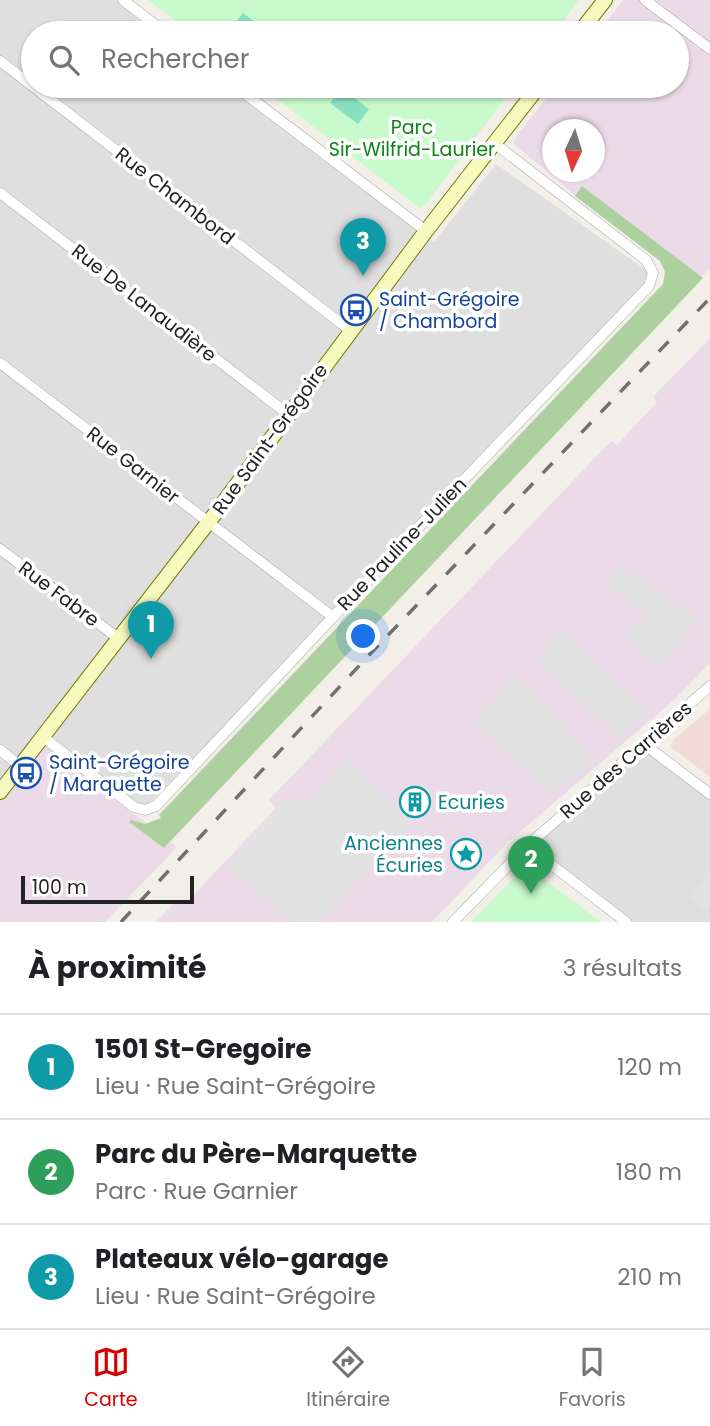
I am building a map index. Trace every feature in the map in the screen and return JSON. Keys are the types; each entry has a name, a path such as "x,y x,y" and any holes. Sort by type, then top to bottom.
{"street":[{"path":"123,0 150,21"},
{"path":"588,21 605,0"},
{"path":"645,0 673,21"},
{"path":"689,33 710,49"},
{"name":"Rue Chambord","path":"0,61 21,77"},
{"name":"Rue Chambord","path":"48,98 351,331"},
{"path":"251,98 426,230"},
{"name":"Rue Saint-Grégoire","path":"0,792 208,523 426,230 530,98"},
{"name":"Rue Pauline-Julien","path":"43,737 134,807 145,810 156,806 649,286 653,273 646,260 495,143"},
{"name":"Rue De Lanaudière","path":"0,192 288,414"},
{"name":"Rue Garnier","path":"0,363 333,617"},
{"name":"Rue Fabre","path":"0,550 118,638"},
{"name":"Rue des Carrières","path":"453,922 527,846 710,686"},
{"path":"644,744 710,794"},
{"path":"0,750 20,766"},
{"path":"527,846 626,922"}],"shaded area":[{"path":"0,0 116,0 144,21 21,21 21,98 245,98 434,242 496,164 656,277 145,808 38,740 0,788"},
{"path":"623,0 710,0 710,268 701,277 576,196 559,182 605,182 605,119 542,119 542,167 514,144 515,138 547,98 689,98 689,21 606,21"},
{"path":"710,338 710,663 674,700 507,843 432,922 156,922 178,899 185,904 276,808 269,800 611,441 617,445 657,402 653,397"},
{"path":"618,566 698,619 657,666 624,637 646,614 605,584"},
{"path":"561,630 647,713 619,737 535,658"},
{"path":"515,677 565,723 562,727 595,759 552,793 472,721"},
{"path":"710,709 710,777 671,745 673,740"},
{"path":"38,740 177,847 105,922 0,922 0,788"},
{"path":"645,751 710,798 710,922 627,922 530,846 587,796"},
{"path":"347,760 413,823 319,922 295,922 227,866 285,798 291,803 298,796 306,804"},
{"path":"710,871 710,905 706,911 689,898"}],"green space":[{"path":"148,0 579,0 563,21 175,21"},
{"path":"243,13 254,21 237,21"},
{"name":"Parc Sir-Wilfrid-Laurier","path":"276,98 505,98 426,204 420,208"},
{"path":"334,98 354,98 369,109 358,124 330,103"},
{"path":"582,186 703,278 164,848 129,822 131,820 145,824 161,818 159,815 663,284 665,272 660,261 575,196"},
{"path":"526,866 601,922 471,922"}],"railway":[{"path":"121,922 371,653 710,298"}],"place":[{"name":"Plateaux vélo-garage","path":"363,276"},
{"name":"Saint-Grégoire / Chambord","path":"356,310"},
{"name":"1501 St-Gregoire","path":"151,659"},
{"name":"Saint-Grégoire / Marquette","path":"26,773"},
{"name":"Ecuries","path":"415,802"},
{"name":"Anciennes Écuries","path":"466,854"},
{"name":"Parc du Père-Marquette","path":"531,894"}]}
